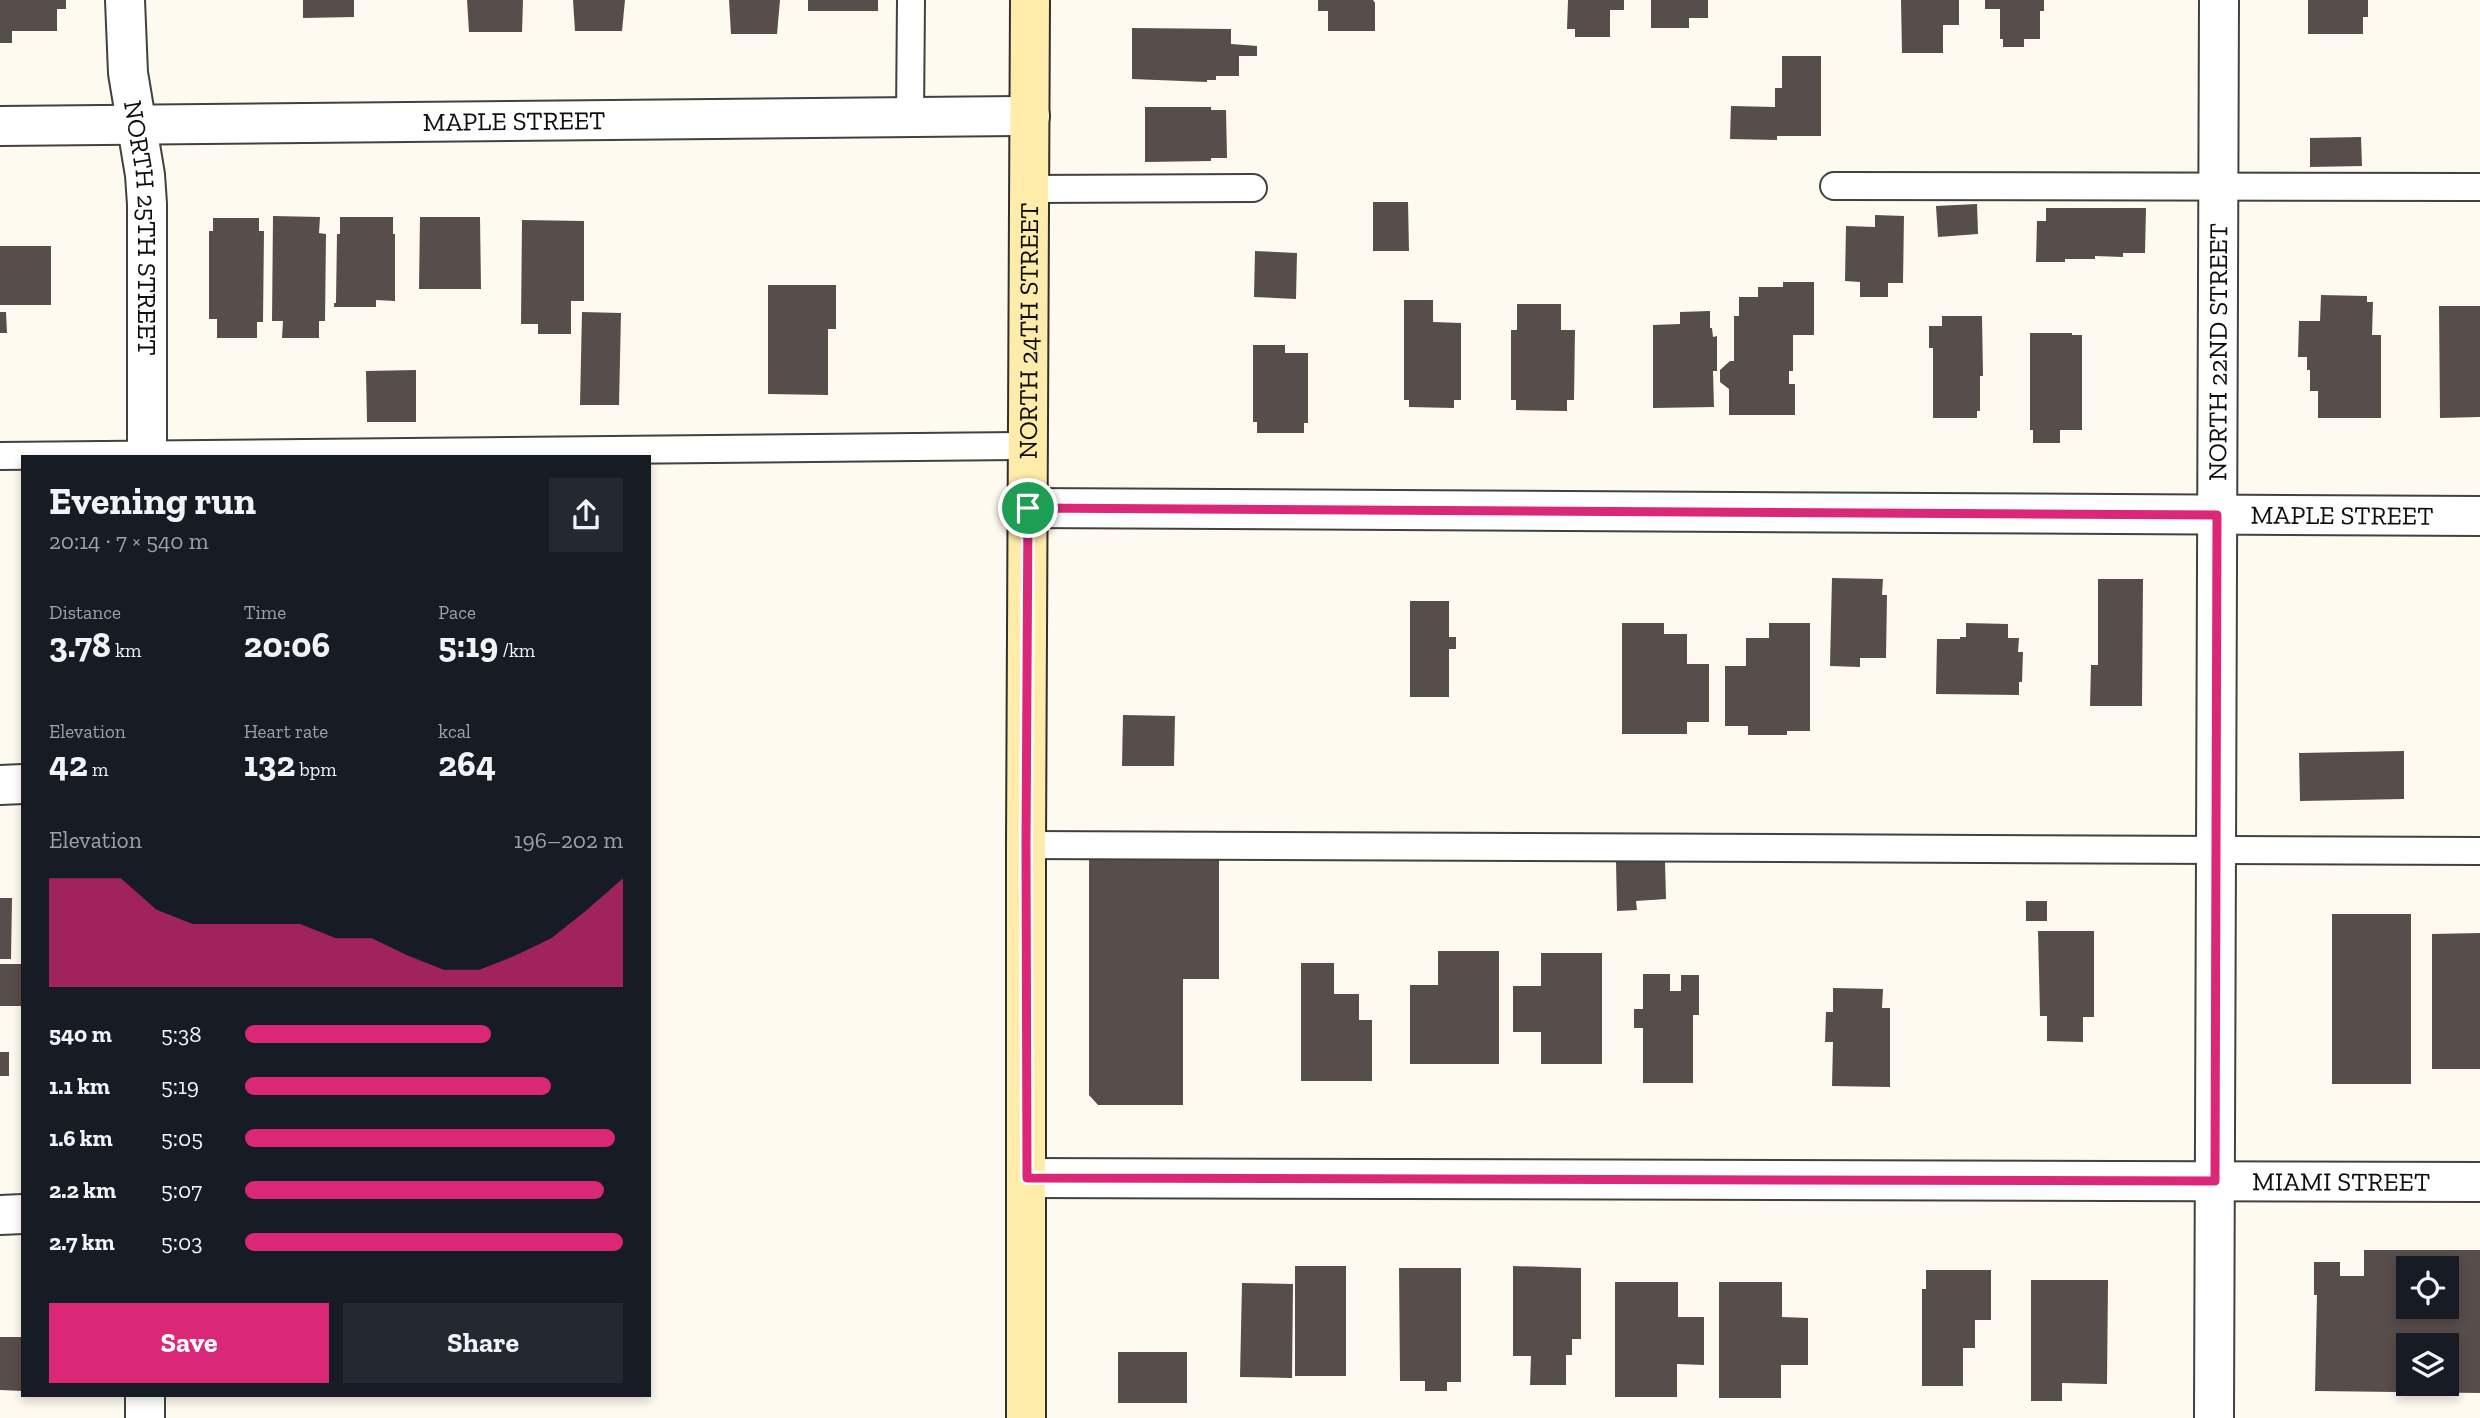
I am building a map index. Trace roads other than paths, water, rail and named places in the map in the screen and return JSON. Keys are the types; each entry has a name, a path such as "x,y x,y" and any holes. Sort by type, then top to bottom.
{"main road":[{"name":"NORTH 24TH STREET","path":"1026,1418 1030,0"}],"street":[{"name":"NORTH 25TH STREET","path":"125,0 128,73 145,175 148,221 147,455"},
{"name":"NORTH 22ND STREET","path":"2214,1418 2219,0"},
{"name":"MAPLE STREET","path":"0,126 1030,116"},
{"name":"MAPLE STREET","path":"1028,508 2480,516"},
{"path":"0,785 21,784"},
{"name":"MIAMI STREET","path":"1027,1178 2480,1182"},
{"path":"0,1214 21,1214"},
{"path":"145,1397 145,1418"}],"lane":[{"path":"910,117 911,0"},
{"path":"1834,186 2480,187"},
{"path":"1030,189 1253,188"},
{"path":"235,455 1029,446"},
{"path":"0,456 21,456"},
{"path":"1026,845 2480,851"}]}
